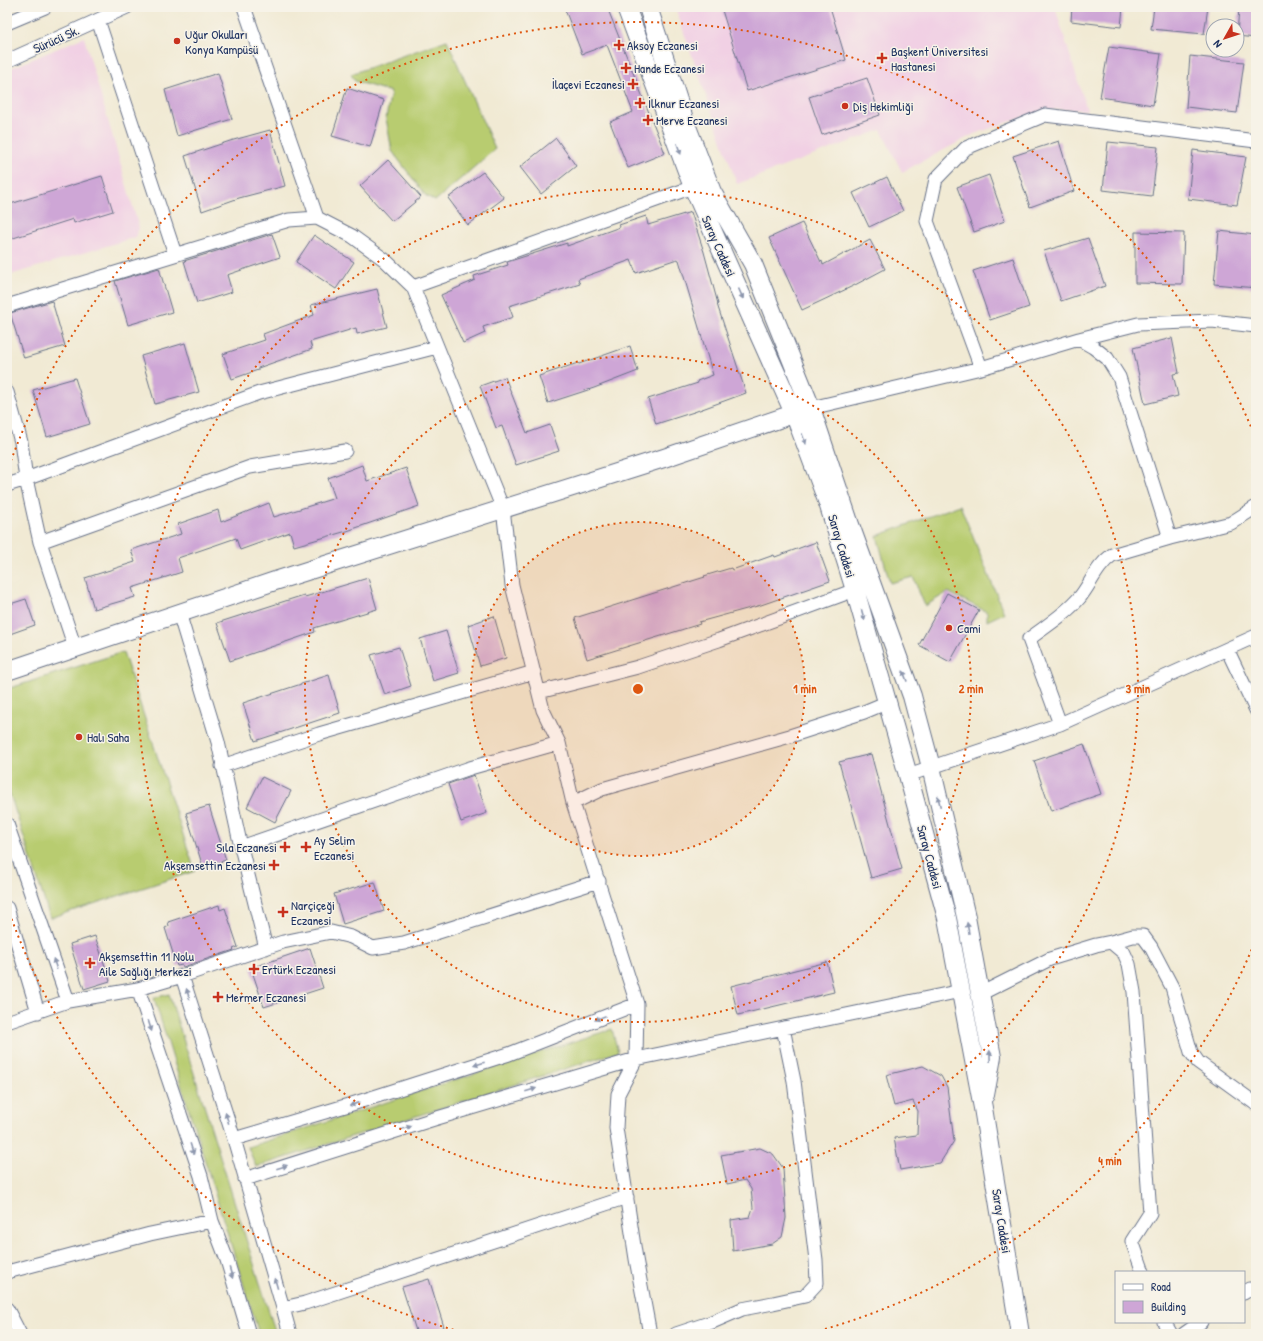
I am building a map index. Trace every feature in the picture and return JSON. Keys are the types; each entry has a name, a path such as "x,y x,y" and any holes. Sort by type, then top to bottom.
{"street":[{"path":"7,23 45,7"},
{"name":"Sürücü Sk.","path":"7,61 127,7"},
{"path":"244,7 316,218"},
{"name":"Saray Caddesi","path":"626,7 693,187 794,413 828,503 856,590 888,702 946,918 983,1108 1020,1334"},
{"name":"Saray Caddesi","path":"648,7 684,119 712,192 753,264 812,408 849,522 912,696 931,767 966,917 992,1056 983,1108"},
{"path":"98,20 175,254"},
{"path":"981,368 927,221 936,178 966,148 1045,115 1256,141"},
{"path":"413,288 693,187"},
{"path":"7,306 289,220 316,218 352,236 385,260 413,288 503,509 512,585 543,710 559,743 573,803 636,1004 636,1059 618,1094 616,1128 650,1334"},
{"path":"7,671 275,581 664,458 812,408 981,368 1079,339 1138,324 1212,321 1256,326"},
{"path":"1079,339 1093,347 1107,358 1119,377 1170,538"},
{"path":"7,485 259,393 437,347"},
{"path":"7,392 21,442 26,479 40,542 75,648"},
{"path":"40,542 250,467 345,451"},
{"path":"1060,724 1029,639 1058,617 1079,598 1103,561 1112,555 1170,538 1231,523 1256,507"},
{"path":"539,692 638,667 719,640 856,590"},
{"path":"179,613 218,742 222,766 266,948"},
{"path":"908,775 1060,724 1256,636"},
{"path":"1227,649 1256,710"},
{"path":"222,766 319,734 534,672"},
{"path":"573,803 602,789 790,736 864,712 888,702"},
{"path":"241,847 470,768 559,743"},
{"path":"7,824 68,1001"},
{"path":"7,1022 68,1001 138,989 182,976 283,942 331,932 351,937 372,948 404,943 599,882"},
{"path":"7,908 38,1012"},
{"path":"980,994 1050,959 1096,945 1133,936 1143,936 1151,947 1172,987 1191,1052 1198,1062 1256,1104"},
{"path":"1111,942 1124,953 1129,964 1134,992 1150,1213 1132,1241 1143,1271"},
{"path":"182,976 234,1139 290,1334"},
{"path":"138,989 201,1176 212,1221 227,1260 249,1334"},
{"path":"245,1179 434,1119 636,1059 961,991"},
{"path":"234,1139 352,1104 509,1054 636,1004"},
{"path":"676,1334 712,1322 742,1309 774,1304 805,1296 817,1283 816,1260 794,1081 782,1028"},
{"path":"283,1308 305,1303 627,1197"},
{"path":"7,1272 150,1234 212,1221"},
{"path":"7,1309 20,1334"},
{"path":"1165,1323 1172,1334"},
{"path":"1184,1334 1200,1323"}],"shaded area":[{"name":"Başkent Üniversitesi Hastanesi","path":"675,7 1055,7 1087,110 1058,109 1026,116 974,134 902,172 881,130 737,184"},
{"path":"84,37 139,228 136,237 7,276 7,70"}],"green space":[{"path":"447,40 495,149 435,201 425,195 392,151 386,118 391,92 355,81 351,74"},
{"path":"960,505 1004,613 987,621 987,612 948,592 925,606 913,577 890,583 877,536"},
{"name":"Halı Saha","path":"123,652 195,871 50,918 7,785 7,689"},
{"path":"169,994 276,1334 259,1334 154,998"},
{"path":"612,1029 618,1052 256,1167 248,1147"}],"building":[{"path":"564,7 607,7 665,153 628,168 610,122 633,112 607,45 582,54"},
{"path":"721,7 830,7 846,60 747,91"},
{"path":"1072,7 1123,7 1121,27 1071,21"},
{"path":"1154,7 1208,7 1206,18 1205,18 1204,34 1151,29"},
{"path":"1239,7 1256,7 1256,38 1245,37 1245,18 1238,18"},
{"path":"1109,47 1161,54 1153,105 1100,97"},
{"path":"1190,56 1244,62 1237,113 1186,107"},
{"path":"218,73 232,119 177,136 165,90"},
{"name":"Diş Hekimliği","path":"867,78 880,115 822,135 809,97"},
{"path":"347,88 384,100 370,147 332,136"},
{"path":"270,130 285,186 239,198 202,211 185,156"},
{"path":"556,138 576,166 541,194 520,167"},
{"path":"1059,141 1074,191 1030,207 1013,156"},
{"path":"1108,142 1158,147 1152,196 1103,190"},
{"path":"1193,150 1246,157 1237,205 1188,199"},
{"path":"388,160 421,197 392,221 360,186"},
{"path":"483,172 504,198 468,225 448,198"},
{"path":"989,175 1005,221 974,232 957,187"},
{"path":"102,176 113,211 74,223 73,219 7,240 7,205"},
{"path":"887,177 903,211 869,227 853,193"},
{"path":"691,212 704,252 717,304 746,393 694,412 656,424 648,399 698,383 697,381 713,375 679,260 677,259 636,273 631,260 578,279 580,284 509,306 513,317 483,327 485,333 463,343 441,295 475,280 474,276 508,265 507,262 567,243 567,246 646,216 648,225"},
{"path":"802,223 823,265 870,240 885,269 802,310 769,238"},
{"path":"1219,231 1256,235 1256,288 1214,284"},
{"path":"1135,232 1184,233 1182,284 1135,283"},
{"path":"272,234 280,257 227,275 232,292 197,303 184,261"},
{"path":"314,235 354,262 336,289 296,262"},
{"path":"1088,238 1105,286 1061,301 1044,251"},
{"path":"1013,258 1029,307 990,320 973,271"},
{"path":"159,268 172,312 128,325 115,281"},
{"path":"377,289 387,327 357,334 356,328 310,342 312,349 232,379 223,354 265,340 263,334 314,315 311,305"},
{"path":"52,301 65,346 24,358 10,313"},
{"path":"1172,338 1179,373 1173,374 1178,396 1145,404 1133,348"},
{"path":"185,343 199,392 155,404 141,356"},
{"path":"630,346 638,371 594,388 548,403 539,376"},
{"path":"505,377 527,433 550,425 559,451 516,465 502,426 496,428 480,386"},
{"path":"75,378 90,424 47,437 33,390"},
{"path":"362,465 367,481 406,468 419,506 347,531 294,546 290,532 240,550 236,538 178,558 182,572 132,588 135,597 94,609 85,578 135,562 131,550 181,534 178,524 218,510 221,522 269,503 274,517 335,498 328,478"},
{"path":"816,542 830,581 761,605 699,622 700,624 587,659 575,618 705,577 704,576 731,568 732,570 774,555 775,557"},
{"path":"368,578 377,609 314,628 315,632 230,661 217,623 304,595 305,597"},
{"name":"Cami","path":"947,593 979,610 950,662 919,645"},
{"path":"26,599 35,625 7,635 7,605"},
{"path":"494,616 506,658 480,666 468,625"},
{"path":"446,631 459,673 433,681 420,639"},
{"path":"399,647 411,686 385,695 371,655"},
{"path":"329,675 340,713 255,741 243,703"},
{"path":"1084,744 1101,794 1051,811 1034,761"},
{"path":"871,754 902,869 871,878 839,762"},
{"path":"474,775 487,813 461,822 448,784"},
{"path":"262,777 291,791 275,822 247,807"},
{"path":"209,806 226,860 203,867 186,813"},
{"path":"375,882 384,911 343,924 334,894"},
{"path":"219,905 220,910 225,908 238,947 233,949 234,950 183,967 182,965 177,966 165,928 169,926 168,922"},
{"name":"Akşemsettin 11 Nolu Aile Sağlığı Merkezi","path":"95,936 110,981 84,989 70,944"},
{"path":"310,948 323,988 264,1007 251,968"},
{"path":"827,962 834,992 738,1015 731,986"},
{"path":"923,1066 941,1076 947,1087 954,1141 940,1163 900,1170 894,1138 917,1135 918,1111 913,1101 894,1106 886,1075"},
{"path":"760,1148 773,1154 783,1168 786,1218 782,1237 772,1244 733,1251 731,1220 750,1217 753,1208 751,1189 745,1180 727,1184 721,1155"},
{"path":"429,1279 444,1327 423,1334 417,1334 402,1287"}],"place":[{"name":"Uğur Okulları Konya Kampüsü","path":"177,41"},
{"name":"Aksoy Eczanesi","path":"619,45"},
{"name":"Başkent Üniversitesi Hastanesi","path":"882,58"},
{"name":"Hande Eczanesi","path":"626,68"},
{"name":"İlaçevi Eczanesi","path":"633,84"},
{"name":"İlknur Eczanesi","path":"640,103"},
{"name":"Diş Hekimliği","path":"845,106"},
{"name":"Merve Eczanesi","path":"648,120"},
{"name":"Cami","path":"949,628"},
{"name":"Halı Saha","path":"79,737"},
{"name":"Sıla Eczanesi","path":"285,847"},
{"name":"Ay Selim Eczanesi","path":"306,847"},
{"name":"Akşemsettin Eczanesi","path":"274,865"},
{"name":"Narçiçeği Eczanesi","path":"283,912"},
{"name":"Akşemsettin 11 Nolu Aile Sağlığı Merkezi","path":"90,963"},
{"name":"Ertürk Eczanesi","path":"254,969"},
{"name":"Mermer Eczanesi","path":"218,997"}]}
